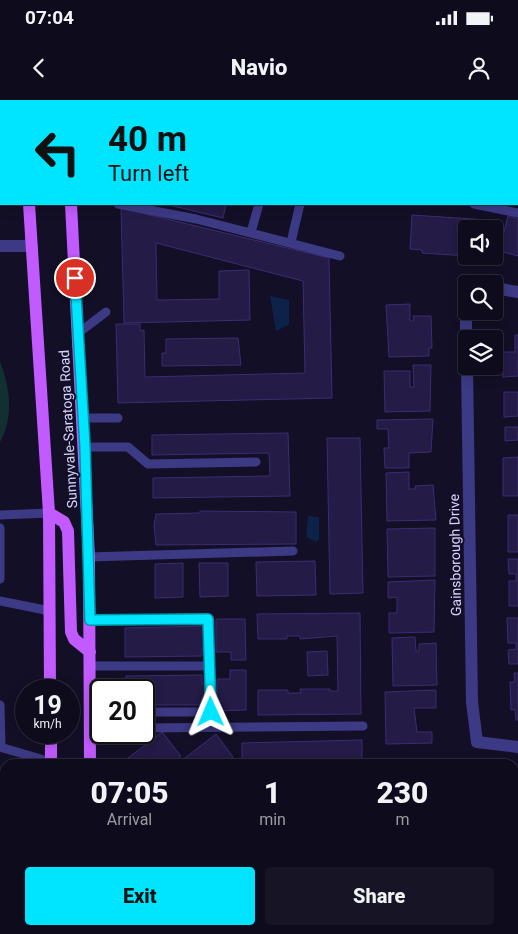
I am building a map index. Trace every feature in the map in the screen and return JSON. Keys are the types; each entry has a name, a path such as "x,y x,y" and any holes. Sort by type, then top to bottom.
{"main road":[{"name":"Sunnyvale-Saratoga Road","path":"29,205 49,513 50,679"},
{"name":"Sunnyvale-Saratoga Road","path":"71,205 85,447 92,679"},
{"name":"Sunnyvale-Saratoga Road","path":"49,513 64,522 68,531 71,632 74,639 90,652"},
{"path":"51,744 51,759"},
{"name":"Sunnyvale-Saratoga Road","path":"90,744 90,759"}],"street":[{"path":"0,246 32,246"},
{"path":"503,290 518,292"},
{"name":"Gainsborough Drive","path":"467,375 472,702 477,742 518,747"}],"lane":[{"path":"123,205 251,232 340,256"},
{"path":"251,232 259,205"},
{"path":"291,242 300,205"},
{"path":"479,205 518,213"},
{"path":"77,334 106,312"},
{"path":"83,418 118,418"},
{"path":"85,447 128,447 148,464 256,462"},
{"path":"0,515 49,513"},
{"path":"0,528 0,579"},
{"path":"89,556 293,551"},
{"path":"0,601 50,611"},
{"path":"90,620 208,619 211,712 155,712"},
{"path":"90,666 210,666"},
{"path":"0,704 1,747 38,759"},
{"path":"155,728 363,726"}],"green space":[{"path":"0,362 8,392 9,412 0,442"}],"water":[{"path":"270,296 289,300 289,325 276,331"},
{"path":"308,516 319,517 319,539 317,542 306,537"}],"building":[{"path":"169,205 226,205 223,218"},
{"path":"121,208 329,258 332,398 118,403 116,324 140,324 140,331 144,330 145,377 305,373 303,281 156,243 157,300 219,299 219,271 249,270 250,320 124,323"},
{"path":"412,215 488,220 458,220 458,255 422,253 422,250 410,249"},
{"path":"508,216 518,219 518,256 503,252 503,235"},
{"path":"410,304 410,321 414,321 413,316 431,316 432,348 429,348 429,356 389,357 386,305"},
{"path":"515,335 518,335 518,376 503,377 503,352 515,352"},
{"path":"238,338 241,365 162,366 162,353 166,353 166,339"},
{"path":"413,365 431,365 430,411 385,412 384,371 410,371 410,387 414,387"},
{"path":"504,392 518,392 518,416 504,417"},
{"path":"433,419 431,452 409,453 409,468 385,468 384,448 389,448 388,429 377,429 377,420"},
{"path":"505,427 518,427 518,440 505,441"},
{"path":"288,433 290,496 153,498 153,478 270,476 269,453 152,455 152,435"},
{"path":"327,438 360,438 363,593 330,594"},
{"path":"518,457 518,496 503,496 503,458"},
{"path":"409,472 409,489 416,489 415,486 433,485 436,520 387,521 386,473"},
{"path":"200,511 296,512 296,544 156,545 154,525 156,514 200,513"},
{"path":"508,515 518,515 518,552 508,552"},
{"path":"435,528 435,576 388,577 387,529"},
{"path":"508,559 518,559 518,606 509,606 509,581 516,581 516,574 509,574"},
{"path":"315,561 316,595 257,596 256,562"},
{"path":"183,563 183,597 155,598 155,564"},
{"path":"199,563 228,563 228,596 200,597"},
{"path":"435,580 434,632 389,633 389,613 397,613 397,597 388,598 388,582"},
{"path":"360,613 361,714 258,715 258,690 288,690 288,693 301,693 300,689 330,689 330,691 338,691 337,636 300,639 300,636 287,636 287,639 258,639 257,614"},
{"path":"507,618 518,618 518,664 509,664 508,650 516,649 516,643 508,643"},
{"path":"216,619 245,619 246,660 231,660 231,652 216,652"},
{"path":"204,626 205,648 202,648 202,656 125,657 125,628"},
{"path":"415,637 416,651 419,651 419,644 436,643 437,685 393,686 392,638"},
{"path":"327,651 328,675 308,676 307,652"},
{"path":"230,670 246,670 246,710 217,711 217,679 230,679"},
{"path":"514,673 518,673 518,720 516,720 515,709 511,710 510,682 515,682"},
{"path":"202,675 202,684 205,684 205,705 155,705 155,679 126,679 126,676"},
{"path":"436,690 436,708 414,708 417,732 432,732 432,743 386,744 385,692"},
{"path":"162,732 181,756 177,759 127,759 146,744 155,744 155,737"},
{"path":"216,734 233,757 230,759 184,759"},
{"path":"362,740 362,759 242,759 242,743"}],"route":[{"path":"75,278 85,447 90,620 208,619 211,712"}]}
